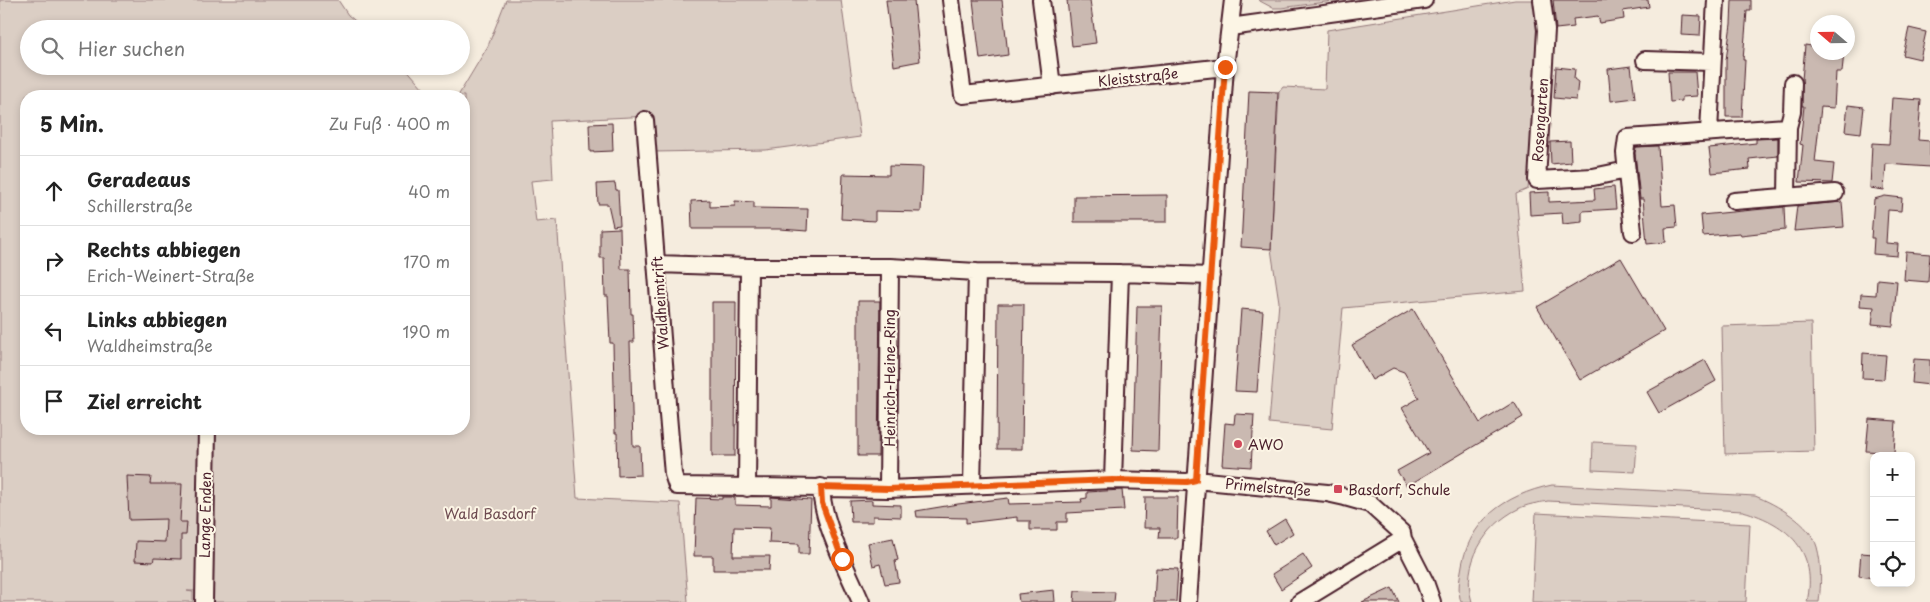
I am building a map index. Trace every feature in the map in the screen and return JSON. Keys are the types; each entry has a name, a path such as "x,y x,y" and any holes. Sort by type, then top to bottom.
{"street":[{"name":"Kleiststraße","path":"951,0 963,95 1225,67"},
{"path":"1041,0 1052,86"},
{"path":"1188,602 1225,67 1233,0"},
{"path":"1230,27 1424,0"},
{"name":"Rosengarten","path":"1542,0 1546,30 1536,180 1593,177 1627,170"},
{"path":"1709,131 1716,0"},
{"path":"1645,60 1712,62"},
{"path":"1787,196 1788,127 1792,112 1793,83"},
{"name":"Waldheimtrift","path":"645,120 673,474 677,486"},
{"path":"1633,232 1625,153 1627,138 1788,127"},
{"path":"1734,201 1835,193"},
{"path":"657,264 749,267 890,267 977,272 1211,276"},
{"path":"747,488 749,267"},
{"name":"Heinrich-Heine-Ring","path":"888,489 890,267"},
{"path":"972,485 977,272"},
{"path":"1113,480 1120,273"},
{"name":"Lange Enden","path":"204,602 207,435"},
{"name":"Primelstraße","path":"677,486 888,489 1113,480 1187,482 1196,480 1327,493 1370,504 1402,533 1403,539 1425,582 1432,602"},
{"path":"821,487 822,503 842,559 861,602"},
{"path":"1300,602 1403,539"}],"green space":[{"name":"Wald Basdorf","path":"0,0 338,0 348,15 354,20 20,20 20,75 412,75 425,90 20,90 20,435 470,435 470,90 462,90 488,46 506,0 841,0 860,137 766,150 654,152 650,116 550,121 553,179 531,181 536,222 557,220 577,498 680,503 688,602 206,602 206,591 187,591 193,592 193,602 0,602"},
{"path":"1258,0 1340,0 1273,8"},
{"path":"1515,0 1536,0 1542,52 1528,189 1516,194 1525,291 1343,308 1332,429 1269,423 1279,302 1271,249 1279,92 1283,87 1325,89 1327,30"},
{"path":"1811,323 1814,451 1725,454 1722,326"},
{"path":"1593,442 1637,444 1635,472 1592,470"},
{"path":"1552,485 1755,496 1792,516 1808,530 1819,554 1821,581 1819,602 1807,602 1808,569 1804,555 1796,543 1786,532 1774,524 1743,511 1548,501 1518,509 1506,516 1486,535 1478,547 1470,574 1469,588 1472,602 1461,602 1459,583 1465,553 1471,538 1480,524 1504,503"},
{"path":"1536,513 1750,524 1746,602 1532,602"}],"building":[{"path":"886,0 914,0 920,61 894,66"},
{"path":"973,0 1002,0 1008,55 980,59"},
{"path":"1067,0 1090,0 1096,43 1072,46"},
{"path":"1553,0 1648,0 1649,7 1623,11 1624,19 1600,23 1598,16 1573,19 1574,27 1556,29"},
{"path":"1732,0 1751,0 1751,11 1747,11 1743,60 1745,60 1742,117 1726,117 1726,60"},
{"path":"1682,15 1701,16 1700,36 1681,35"},
{"path":"1909,28 1926,32 1920,59 1903,55"},
{"path":"1805,45 1810,46 1810,60 1843,60 1842,72 1836,72 1834,108 1821,107 1815,162 1834,164 1832,183 1799,182 1803,145 1800,144 1804,106 1802,106"},
{"path":"1631,66 1635,98 1611,101 1608,69"},
{"path":"1556,67 1575,69 1574,79 1578,82 1576,100 1554,98"},
{"path":"1668,72 1695,72 1697,96 1682,97 1682,101 1670,102"},
{"path":"1249,91 1278,92 1271,249 1241,247"},
{"path":"1892,98 1921,100 1918,140 1930,141 1930,167 1886,164 1884,190 1870,188 1872,143 1889,144"},
{"path":"1848,105 1864,107 1861,133 1845,131"},
{"path":"612,123 613,151 590,152 589,124"},
{"path":"1778,138 1778,156 1749,159 1750,169 1712,173 1709,148 1756,143 1756,139"},
{"path":"1570,141 1571,162 1551,164 1550,142"},
{"path":"1658,146 1662,206 1675,205 1677,227 1665,228 1666,242 1647,244 1643,199 1640,199 1635,153 1636,147"},
{"path":"889,166 923,167 921,212 875,211 875,221 841,219 843,174 889,175"},
{"path":"615,183 616,190 618,190 620,225 613,226 608,204 598,204 597,184"},
{"path":"1614,187 1616,209 1582,211 1582,222 1563,224 1562,213 1530,215 1529,193 1549,192 1549,202 1595,200 1594,189"},
{"path":"1167,195 1167,222 1074,222 1074,196"},
{"path":"1885,196 1902,198 1901,211 1888,210 1886,243 1898,244 1897,256 1873,254 1874,238 1871,238 1874,199"},
{"path":"710,200 710,207 735,206 735,201 754,202 754,208 808,209 807,231 780,229 692,229 691,201"},
{"path":"1842,202 1844,227 1794,231 1797,206"},
{"path":"1784,207 1785,230 1741,235 1740,233 1703,236 1701,215"},
{"path":"620,228 621,269 630,269 634,342 630,342 633,446 640,446 641,475 618,476 613,343 610,343 608,296 605,296 604,258 600,258 600,229"},
{"path":"1906,252 1930,254 1928,282 1904,280"},
{"path":"1621,258 1664,331 1580,380 1537,307"},
{"path":"1877,279 1897,281 1893,326 1872,324 1874,307 1860,306 1861,294 1876,295"},
{"path":"858,301 880,301 878,456 858,456"},
{"path":"712,302 736,302 735,456 712,456"},
{"path":"998,304 1024,304 1022,449 997,449"},
{"path":"1137,306 1162,306 1158,451 1133,450"},
{"path":"1241,309 1263,311 1257,392 1235,391"},
{"path":"1413,309 1480,423 1514,402 1523,417 1407,486 1397,471 1429,453 1402,408 1419,398 1404,372 1393,368 1372,380 1352,345"},
{"path":"1863,353 1886,355 1884,379 1862,378"},
{"path":"1914,359 1930,360 1930,385 1912,383"},
{"path":"1705,360 1716,381 1659,413 1647,392"},
{"name":"AWO","path":"1235,414 1254,415 1251,467 1222,465 1225,423 1234,424"},
{"path":"1869,419 1896,421 1894,452 1866,451"},
{"path":"127,476 151,477 150,484 182,484 180,522 187,522 186,535 181,535 181,559 154,558 153,562 135,561 136,541 165,542 166,519 129,520"},
{"path":"1122,490 1124,510 1067,513 1067,522 1057,522 1057,530 1030,530 1030,521 1017,521 1017,517 966,523 966,518 917,517 916,511 1008,498 1009,504 1082,502 1081,499 1087,498 1087,492"},
{"path":"722,497 735,497 735,505 771,506 771,497 811,500 809,554 799,554 799,544 769,543 770,528 734,527 733,556 770,556 769,570 713,570 713,556 694,556 696,498 722,499"},
{"path":"1145,497 1178,497 1177,538 1159,538 1160,528 1144,528"},
{"path":"872,500 872,504 901,505 901,517 873,516 873,522 851,522 850,501"},
{"path":"1285,519 1293,533 1274,545 1266,531"},
{"path":"893,538 898,560 895,561 899,582 885,584 880,564 873,566 868,543"},
{"path":"1861,553 1870,554 1870,577 1859,576"},
{"path":"1303,554 1312,568 1281,589 1272,574"},
{"path":"1156,568 1178,569 1176,602 1154,602"},
{"path":"1392,588 1399,602 1362,602"},
{"path":"1054,590 1055,602 1019,602 1018,594"},
{"path":"1075,591 1115,592 1114,602 1074,602"}],"place":[{"name":"AWO","path":"1238,444"},
{"name":"Basdorf, Schule","path":"1338,489"}],"route":[{"path":"842,559 822,503 821,487 888,489 1113,480 1187,482 1196,480 1225,67"}]}
